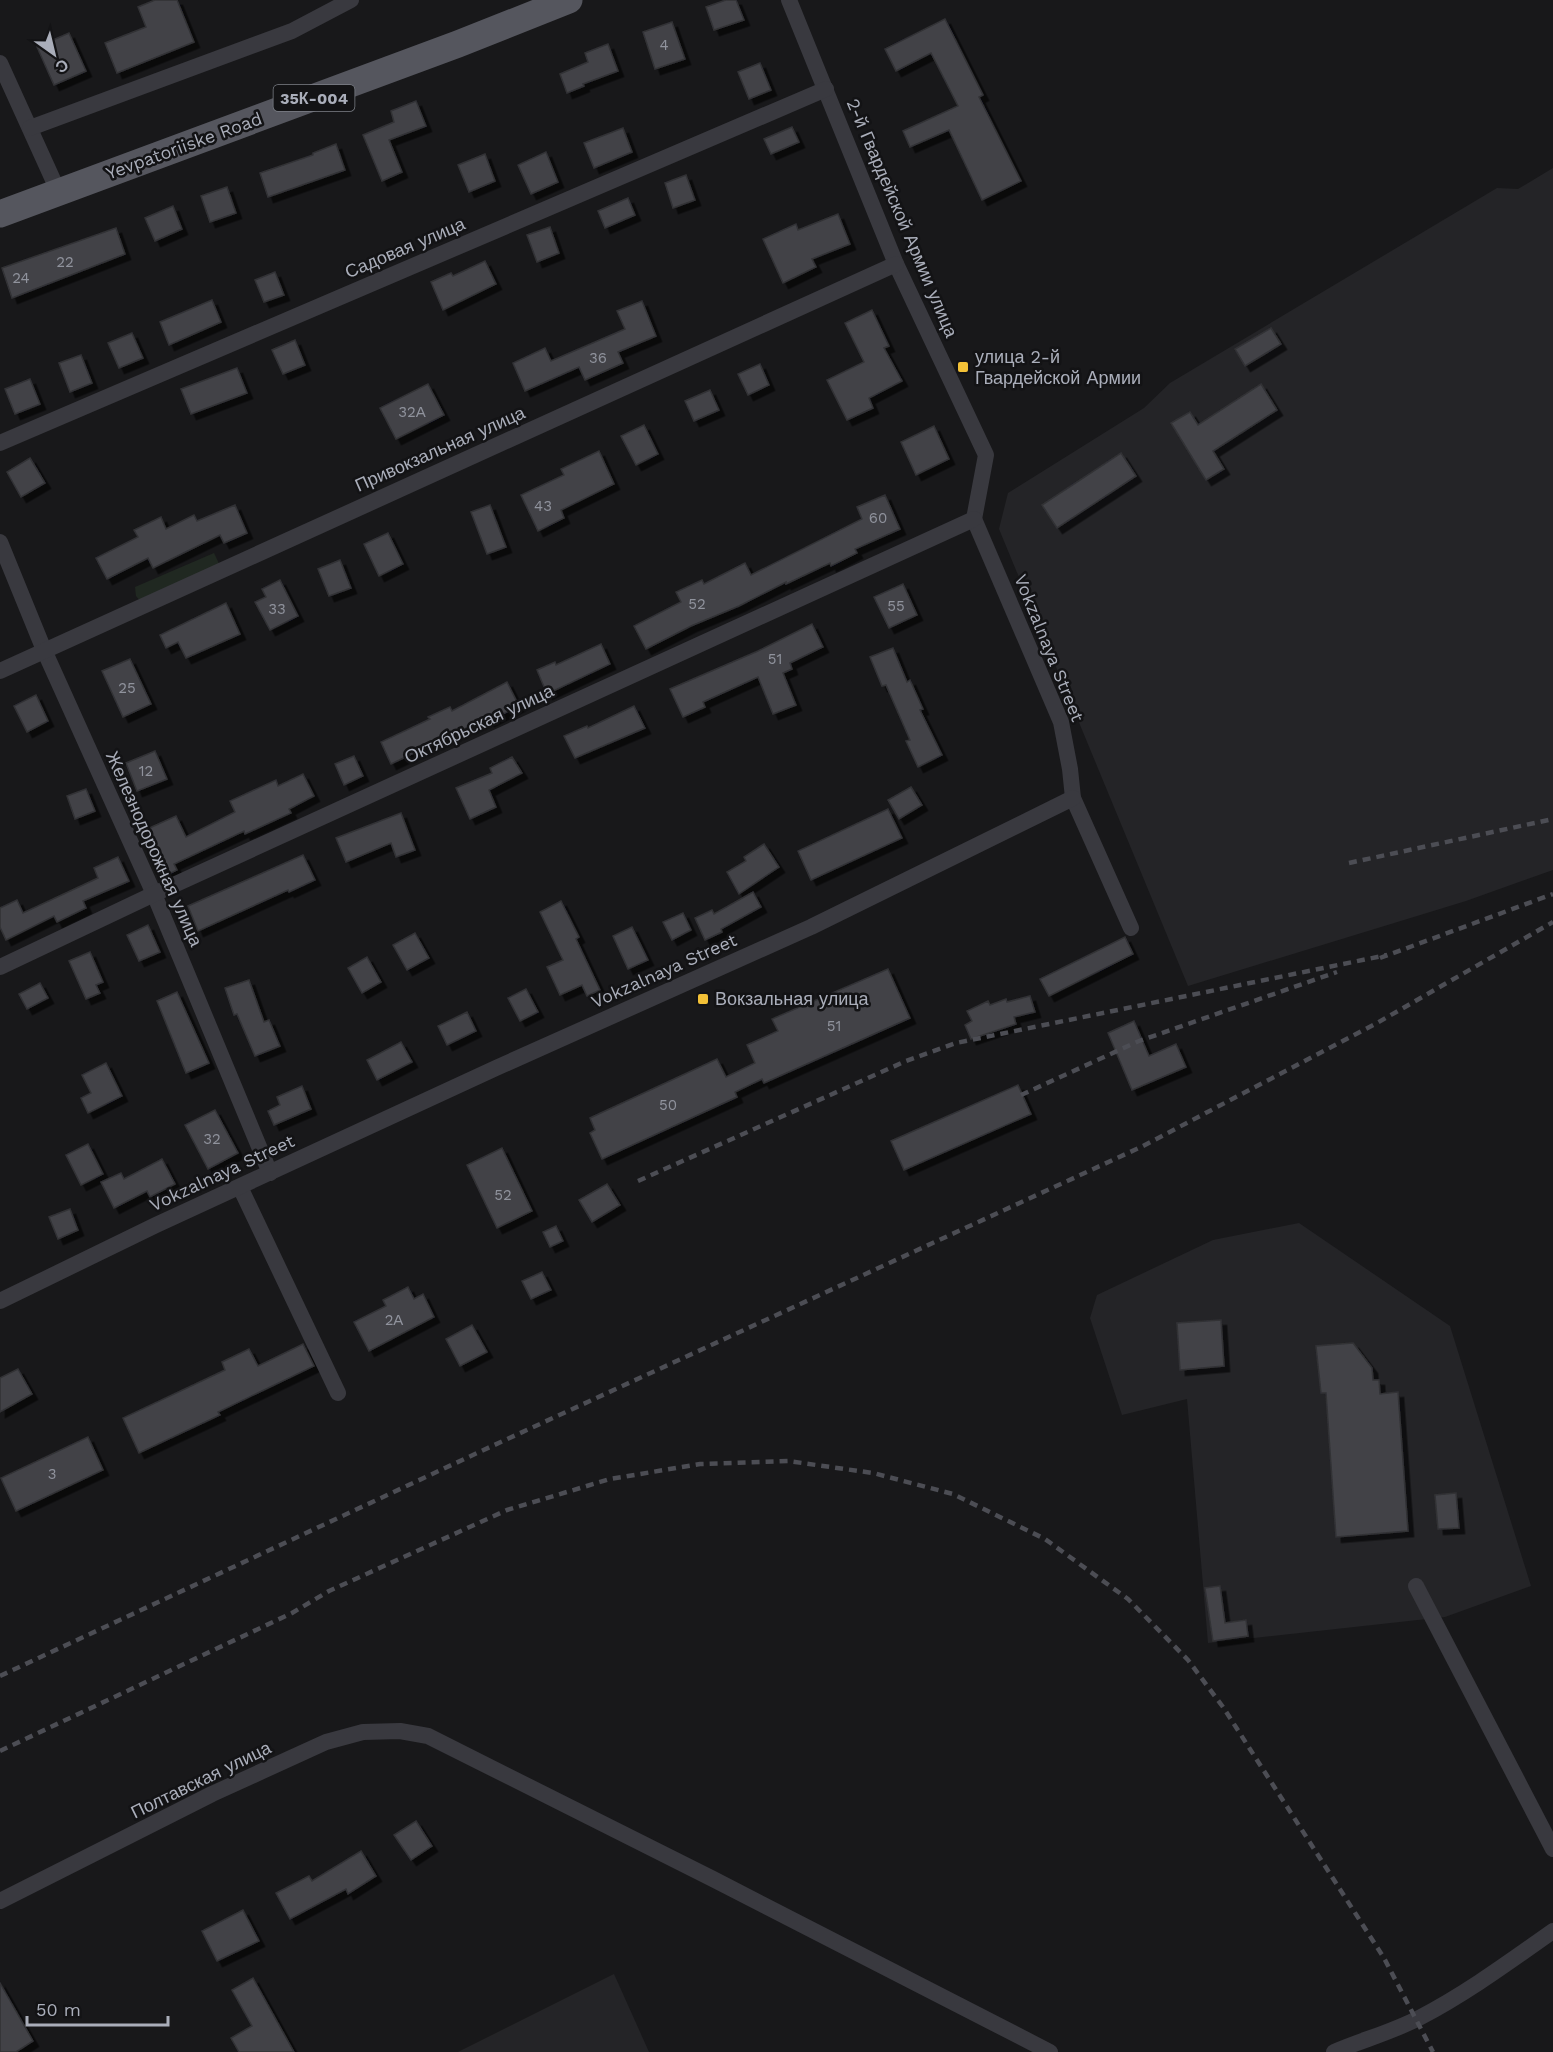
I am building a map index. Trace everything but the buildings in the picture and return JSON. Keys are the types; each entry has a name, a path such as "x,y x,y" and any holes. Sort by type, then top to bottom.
{"main road":[{"name":"Yevpatoriiske Road","path":"0,214 458,44 569,0"}],"street":[{"path":"30,128 292,31 351,0"},
{"name":"2-й Гвардейской Армии улица","path":"789,0 896,264 986,456 974,519"},
{"path":"0,63 59,193"},
{"name":"Садовая улица","path":"0,443 826,89"},
{"name":"Привокзальная улица","path":"0,671 896,264"},
{"name":"Vokzalnaya Street","path":"0,1301 240,1186 811,927 1073,798 1061,722 974,519"},
{"name":"Октябрьская улица","path":"0,967 154,894 974,519"},
{"name":"Железнодорожная улица","path":"0,542 44,650 154,894 270,1173"},
{"path":"1073,798 1131,928"},
{"path":"240,1186 338,1392"},
{"path":"1416,1586 1553,1849"},
{"name":"Полтавская улица","path":"0,1901 212,1794 326,1742 363,1732 400,1731 428,1736 1050,2052"},
{"path":"1334,2052 1430,2012 1474,1987 1553,1930"}],"shaded area":[{"path":"1553,168 1553,870 1466,901 1188,986 999,529 1008,493 1144,408 1170,383 1497,188 1518,189"},
{"path":"214,553 222,570 142,603 136,596 135,587"},
{"path":"1299,1223 1450,1326 1531,1586 1445,1617 1208,1643 1187,1399 1122,1415 1090,1318 1097,1295 1213,1240"},
{"path":"614,1974 649,2052 458,2052"}],"railway":[{"path":"1349,863 1553,819"},
{"path":"1380,958 1553,894"},
{"path":"0,1676 1141,1147 1377,1023 1553,922"},
{"path":"638,1181 906,1061 956,1043 1387,955"},
{"path":"1021,1095 1139,1041 1337,972"},
{"path":"0,1751 292,1613 329,1591 507,1510 610,1479 700,1464 788,1461 873,1473 953,1494 1045,1539 1128,1599 1188,1660 1223,1707 1384,1958 1433,2052"}],"place":[{"name":"улица 2-й Гвардейской Армии","path":"963,367"},
{"name":"Вокзальная улица","path":"703,999"}]}
